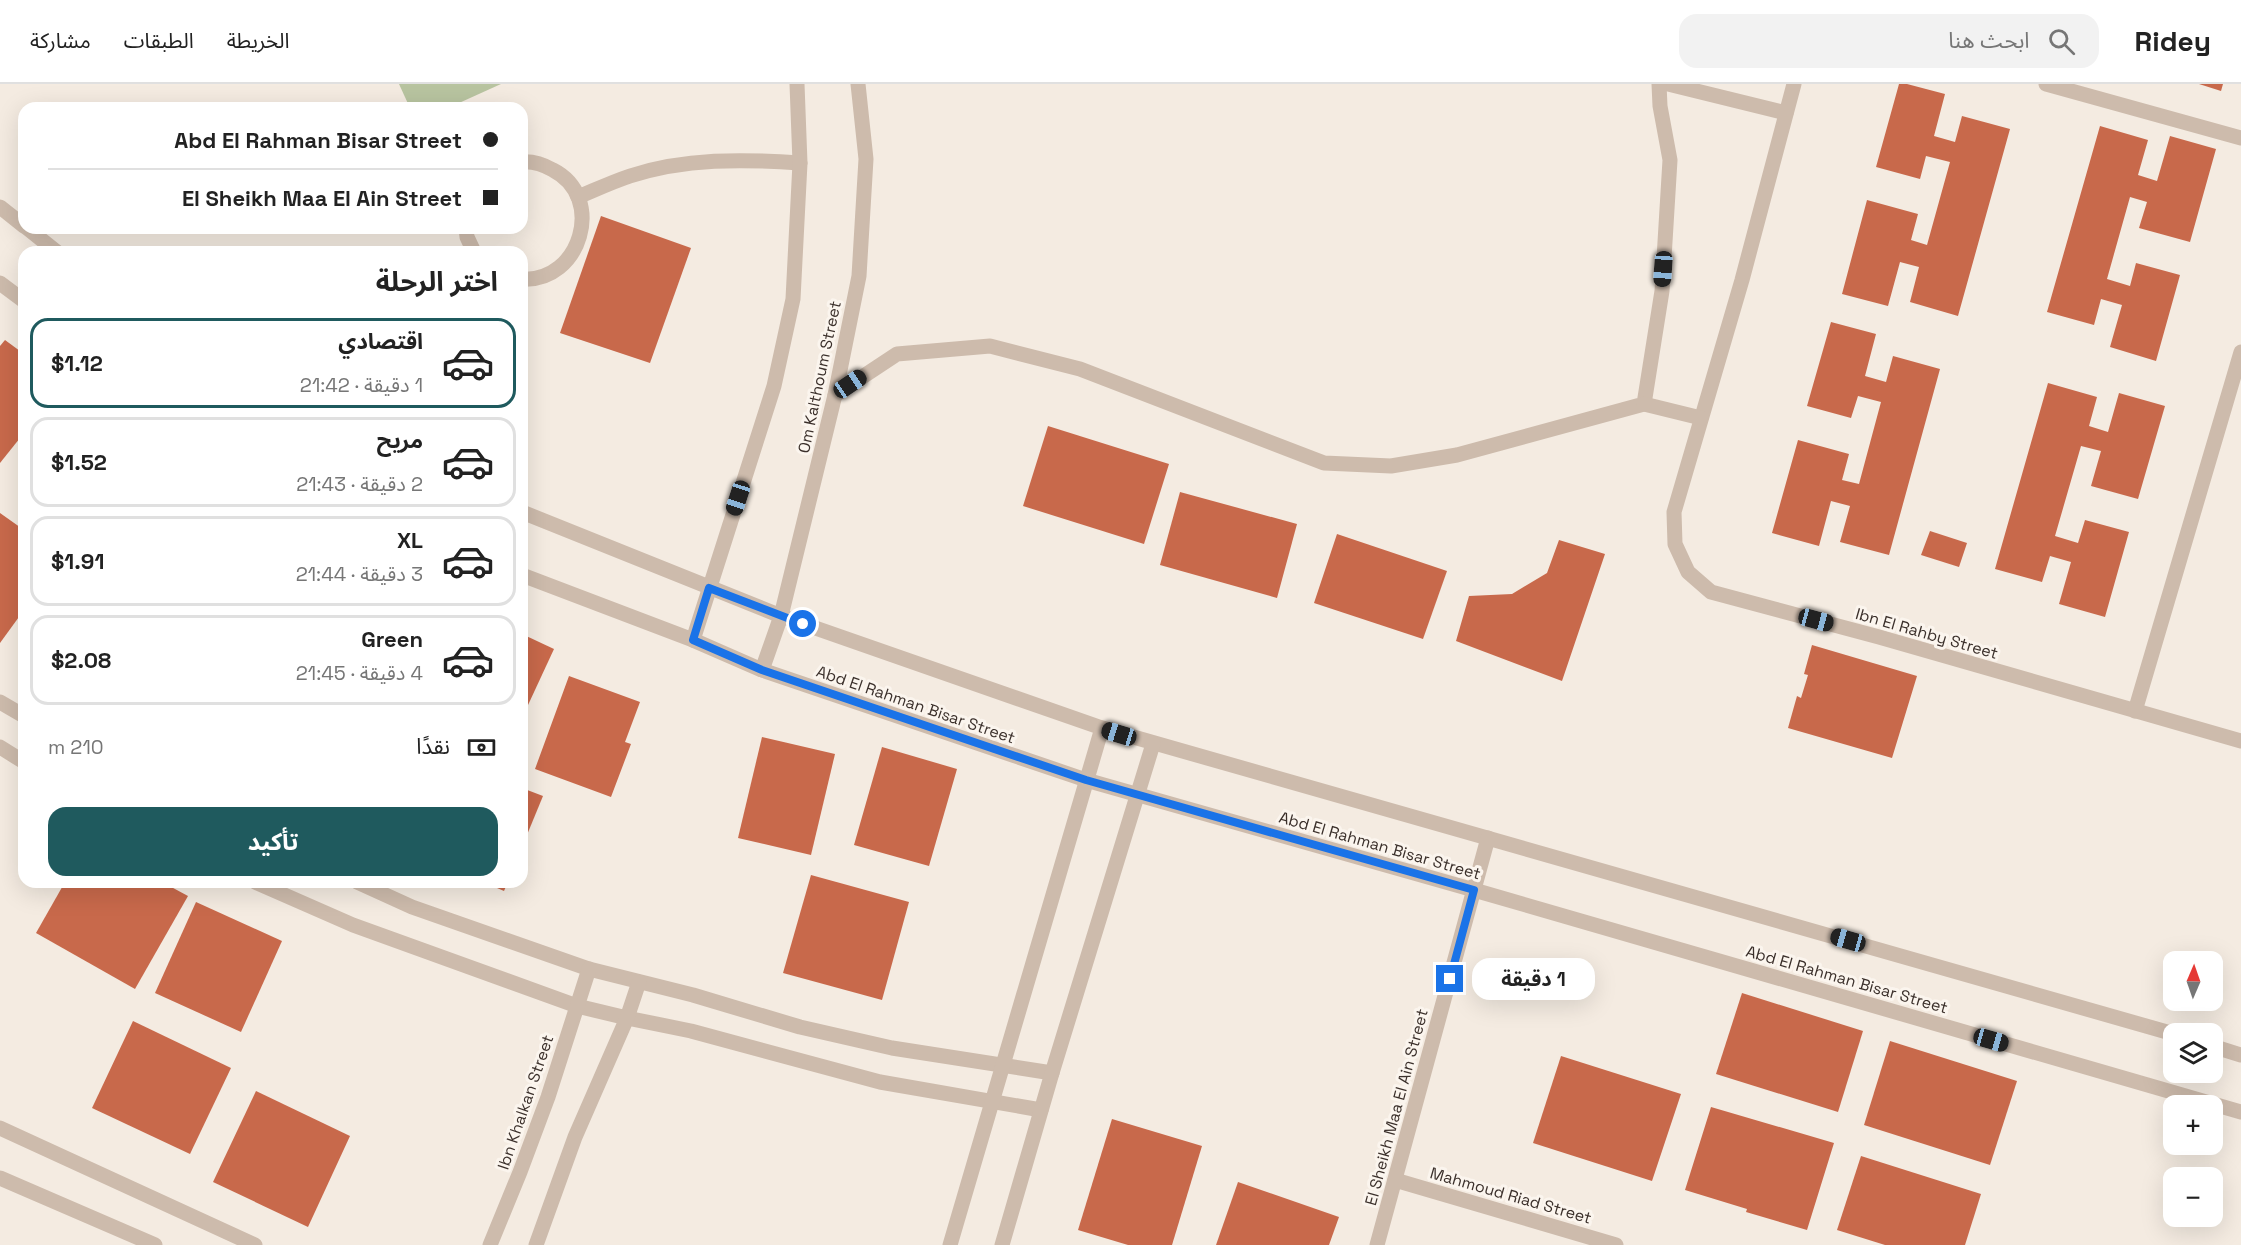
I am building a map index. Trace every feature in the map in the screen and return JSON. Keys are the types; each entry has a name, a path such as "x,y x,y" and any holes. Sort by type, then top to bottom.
{"street":[{"path":"693,640 774,386 793,299 800,163 797,84"},
{"name":"Om Kalthoum Street","path":"762,670 781,616 835,395 860,276 866,159 858,84"},
{"path":"1644,404 1662,291 1670,159 1660,106 1659,84"},
{"path":"1668,84 1786,113"},
{"name":"Ibn El Rahby Street","path":"1794,84 1742,280 1674,512 1675,544 1688,572 1711,592 1890,640 2241,741"},
{"path":"2046,84 2241,138"},
{"path":"578,197 631,176 686,163 743,159 800,163"},
{"path":"528,163 543,165 558,172 570,183 578,197 582,212 582,228 578,243 570,257 558,268 544,276 528,278"},
{"path":"0,207 18,221"},
{"path":"34,234 49,246"},
{"path":"0,283 18,296"},
{"path":"835,395 897,354 990,346 1080,369 1324,463 1391,466 1457,454 1644,404 1701,418"},
{"path":"2135,711 2241,352"},
{"path":"528,514 781,616 1102,729 2163,1031"},
{"name":"Abd El Rahman Bisar Street","path":"528,577 693,640 762,670 1086,780 2241,1112"},
{"path":"0,702 18,712"},
{"path":"950,1245 1102,729"},
{"path":"1002,1245 1153,744"},
{"path":"0,747 18,758"},
{"name":"El Sheikh Maa El Ain Street","path":"1377,1245 1488,838"},
{"path":"269,888 353,925 577,1006 692,1031 880,1082 1041,1110"},
{"path":"370,888 412,907 589,969 823,1032 892,1048 1052,1073"},
{"name":"Ibn Khalkan Street","path":"490,1245 548,1097 589,969"},
{"path":"536,1245 575,1137 627,1018 639,982"},
{"path":"2223,1049 2241,1055"},
{"path":"0,1128 255,1245"},
{"path":"0,1178 155,1245"},
{"name":"Mahmoud Riad Street","path":"1395,1180 1616,1245"}],"green space":[{"path":"399,84 501,84 461,102 407,102"}],"building":[{"path":"1899,84 1945,94 1934,136 1955,142 1962,116 2010,129 1958,316 1910,302 1919,267 1900,262 1888,306 1842,294 1867,200 1918,214 1911,240 1927,245 1950,162 1926,156 1920,179 1876,167"},
{"path":"2199,84 2223,84 2221,91"},
{"path":"2100,126 2148,140 2138,175 2157,181 2170,136 2216,149 2190,242 2139,228 2147,202 2130,197 2107,279 2130,286 2136,263 2180,275 2156,361 2110,347 2122,305 2101,299 2094,325 2047,312"},
{"path":"601,216 691,248 650,363 560,333"},
{"path":"1831,322 1876,334 1865,376 1886,382 1893,356 1940,369 1889,555 1840,542 1850,506 1831,501 1819,546 1772,533 1798,440 1849,454 1842,480 1859,484 1881,402 1858,396 1851,418 1807,406"},
{"path":"5,340 18,350 18,440 0,463 0,346"},
{"path":"2048,383 2097,397 2089,426 2108,432 2119,393 2165,406 2138,499 2091,486 2101,451 2081,446 2055,536 2078,543 2085,520 2129,532 2105,617 2059,604 2071,562 2050,556 2042,582 1995,569"},
{"path":"1048,426 1169,464 1144,544 1023,506"},
{"path":"1180,492 1297,524 1277,598 1160,565"},
{"path":"0,513 18,526 18,618 0,643"},
{"path":"1930,531 1967,543 1959,567 1921,555"},
{"path":"1337,534 1447,571 1423,639 1314,603"},
{"path":"1559,540 1605,554 1562,681 1456,641 1469,596 1512,594 1547,573"},
{"path":"528,637 554,649 528,705"},
{"path":"1812,645 1917,676 1892,758 1788,728 1797,696 1801,698 1808,675 1804,674"},
{"path":"569,676 640,702 625,742 631,744 611,797 535,769"},
{"path":"762,737 835,754 811,855 738,838"},
{"path":"882,747 957,769 929,866 854,845"},
{"path":"528,790 543,796 528,832"},
{"path":"811,875 909,902 882,1000 783,973"},
{"path":"62,888 173,888 188,896 135,989 36,933"},
{"path":"196,902 282,941 241,1032 155,993"},
{"path":"1742,993 1863,1031 1838,1112 1716,1074"},
{"path":"133,1021 231,1068 190,1154 92,1108"},
{"path":"1890,1041 2017,1081 1990,1165 1864,1125"},
{"path":"1561,1056 1681,1094 1652,1181 1533,1143"},
{"path":"256,1091 350,1136 308,1227 213,1182"},
{"path":"1711,1107 1834,1143 1807,1230 1746,1212 1747,1209 1685,1190"},
{"path":"1112,1119 1202,1146 1172,1245 1128,1245 1078,1230"},
{"path":"1861,1156 1981,1194 1965,1245 1885,1245 1837,1230"},
{"path":"1238,1182 1339,1217 1329,1245 1216,1245"}],"route":[{"path":"803,624 709,588 693,640 762,670 1086,780 1474,890 1450,979"}]}
